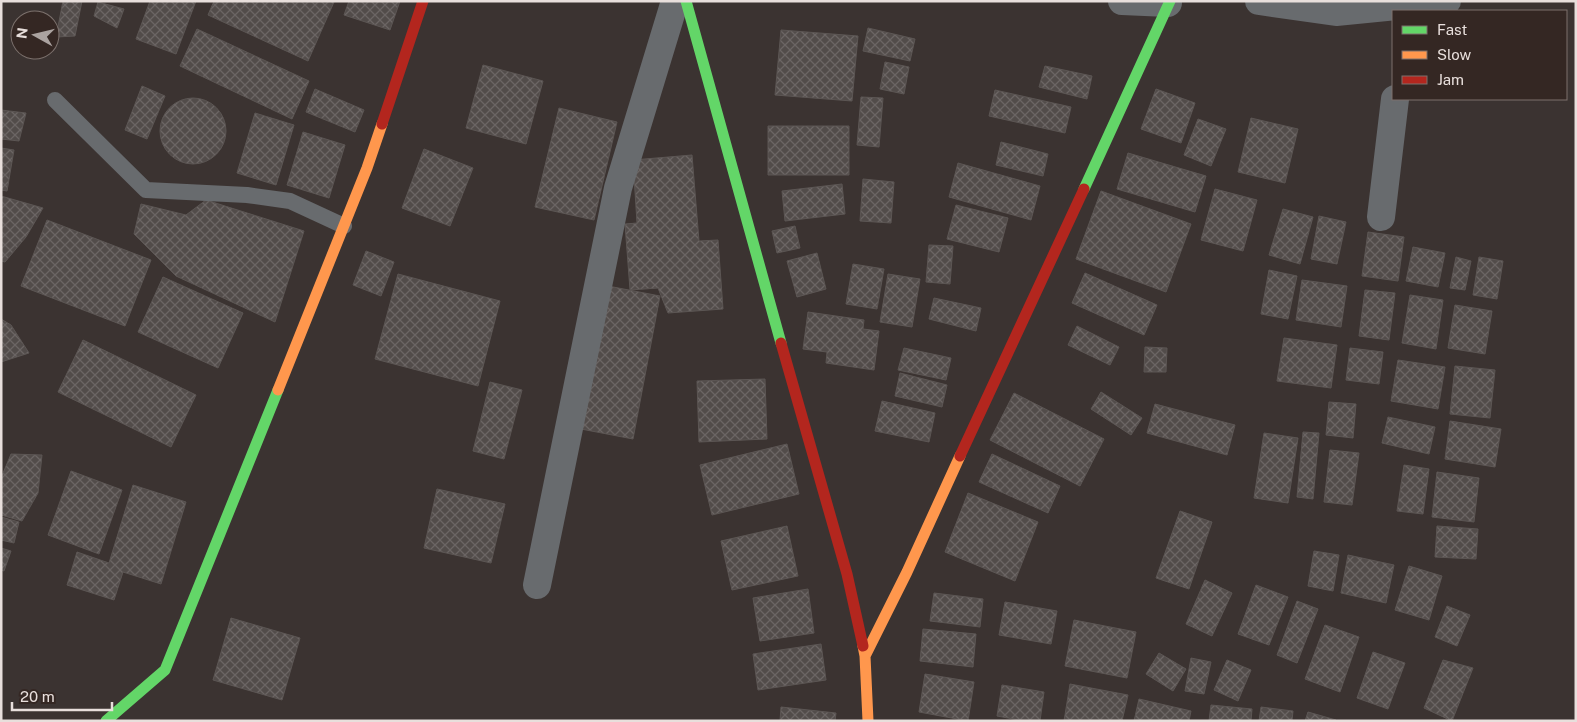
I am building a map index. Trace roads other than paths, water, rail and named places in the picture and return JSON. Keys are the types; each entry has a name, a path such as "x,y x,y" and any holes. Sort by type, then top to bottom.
{"street":[{"path":"106,721 165,670 368,168 423,1"},
{"path":"537,585 618,188 675,1"},
{"path":"686,1 769,303 847,574 865,656 868,721"},
{"path":"865,656 911,563 1169,2 1122,1"},
{"path":"1259,1 1336,12 1406,8 1447,1"},
{"path":"1381,217 1395,100"}],"lane":[{"path":"55,100 146,190 247,195 290,201 344,226"}]}
